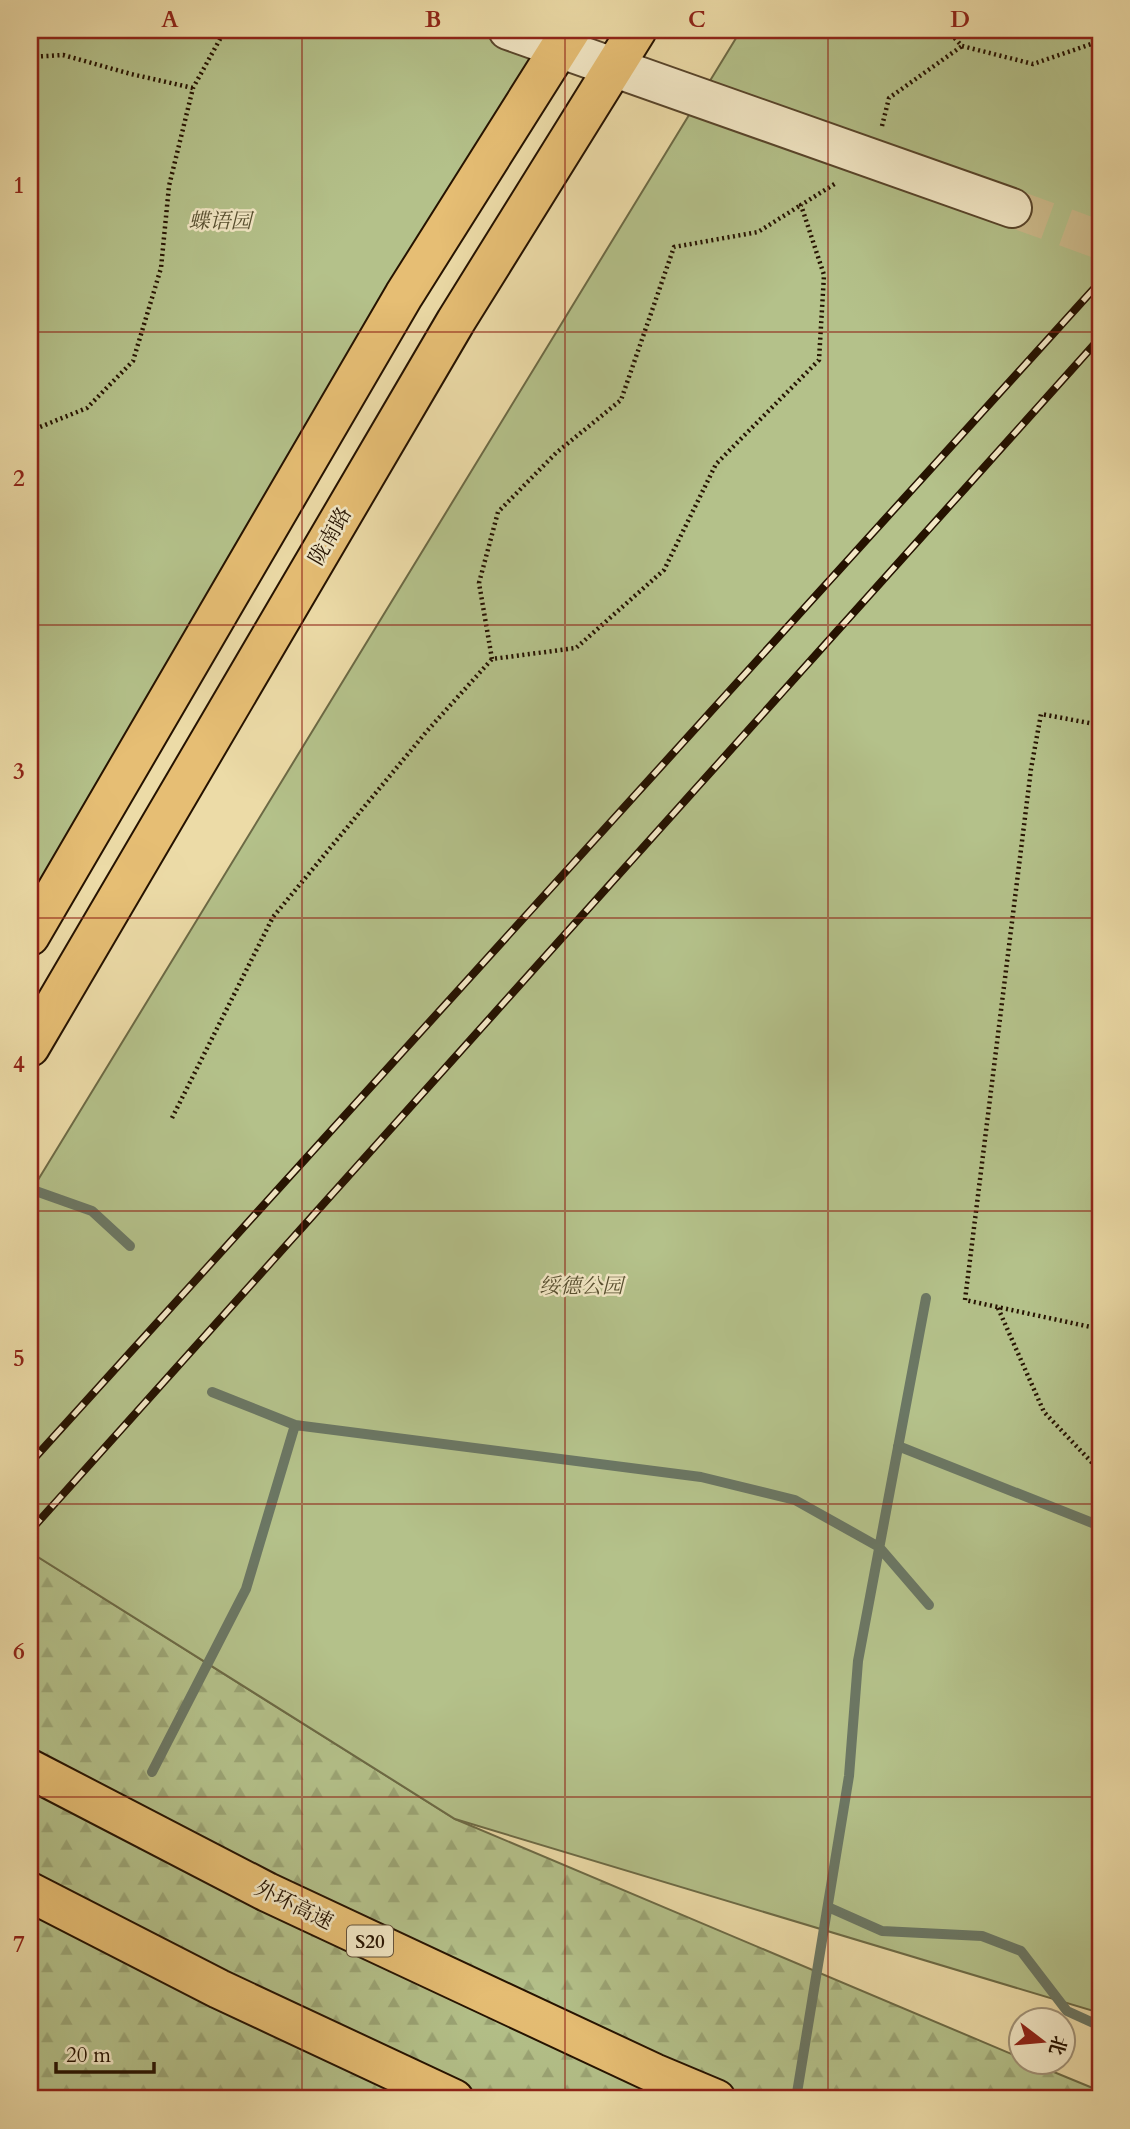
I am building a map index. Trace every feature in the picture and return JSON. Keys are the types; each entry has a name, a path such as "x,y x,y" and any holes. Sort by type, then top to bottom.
{"main road":[{"name":"陇南路","path":"30,936 404,295 583,50 637,30"},
{"name":"陇南路","path":"30,1047 456,321 583,50"},
{"name":"外环高速","path":"30,1769 267,1892 654,2073 716,2099"},
{"path":"30,1892 219,1989 454,2099"}],"street":[{"path":"508,30 583,50 1012,208"}],"path":[{"path":"30,431 87,408 133,361 161,268 169,186 193,88 225,30"},
{"path":"947,30 962,46 1033,64 1100,41"},
{"path":"492,659 479,583 498,512 556,453 621,400 674,247 758,232 874,159 889,98 962,46"},
{"path":"30,57 64,55 193,88"},
{"path":"172,1118 273,917 427,731 492,659 576,648 664,570 716,464 819,360 824,275 801,205"},
{"path":"1100,725 1041,714 1031,769 965,1300 1100,1329"},
{"path":"998,1307 1044,1412 1100,1472"}],"green space":[{"name":"蝶语园","path":"30,30 558,30 30,901"},
{"name":"绥德公园","path":"741,30 1100,30 1100,2013 455,1819 30,1552 30,1193"},
{"path":"30,1552 455,1819 1007,2052 1007,2076 1064,2076 1100,2091 1100,2099 30,2099"}],"waterway":[{"path":"30,1189 92,1211 130,1246"},
{"path":"796,2099 849,1776 858,1661 926,1298"},
{"path":"212,1392 295,1425 701,1477 795,1500 879,1547 929,1605"},
{"path":"152,1772 246,1589 295,1425"},
{"path":"898,1446 1100,1526"},
{"path":"828,1907 882,1931 982,1936 1021,1951 1067,2011 1100,2026"}],"tunnel":[{"path":"1012,208 1100,240"}],"railway":[{"path":"30,1463 1100,282"},
{"path":"30,1531 1100,338"}]}
